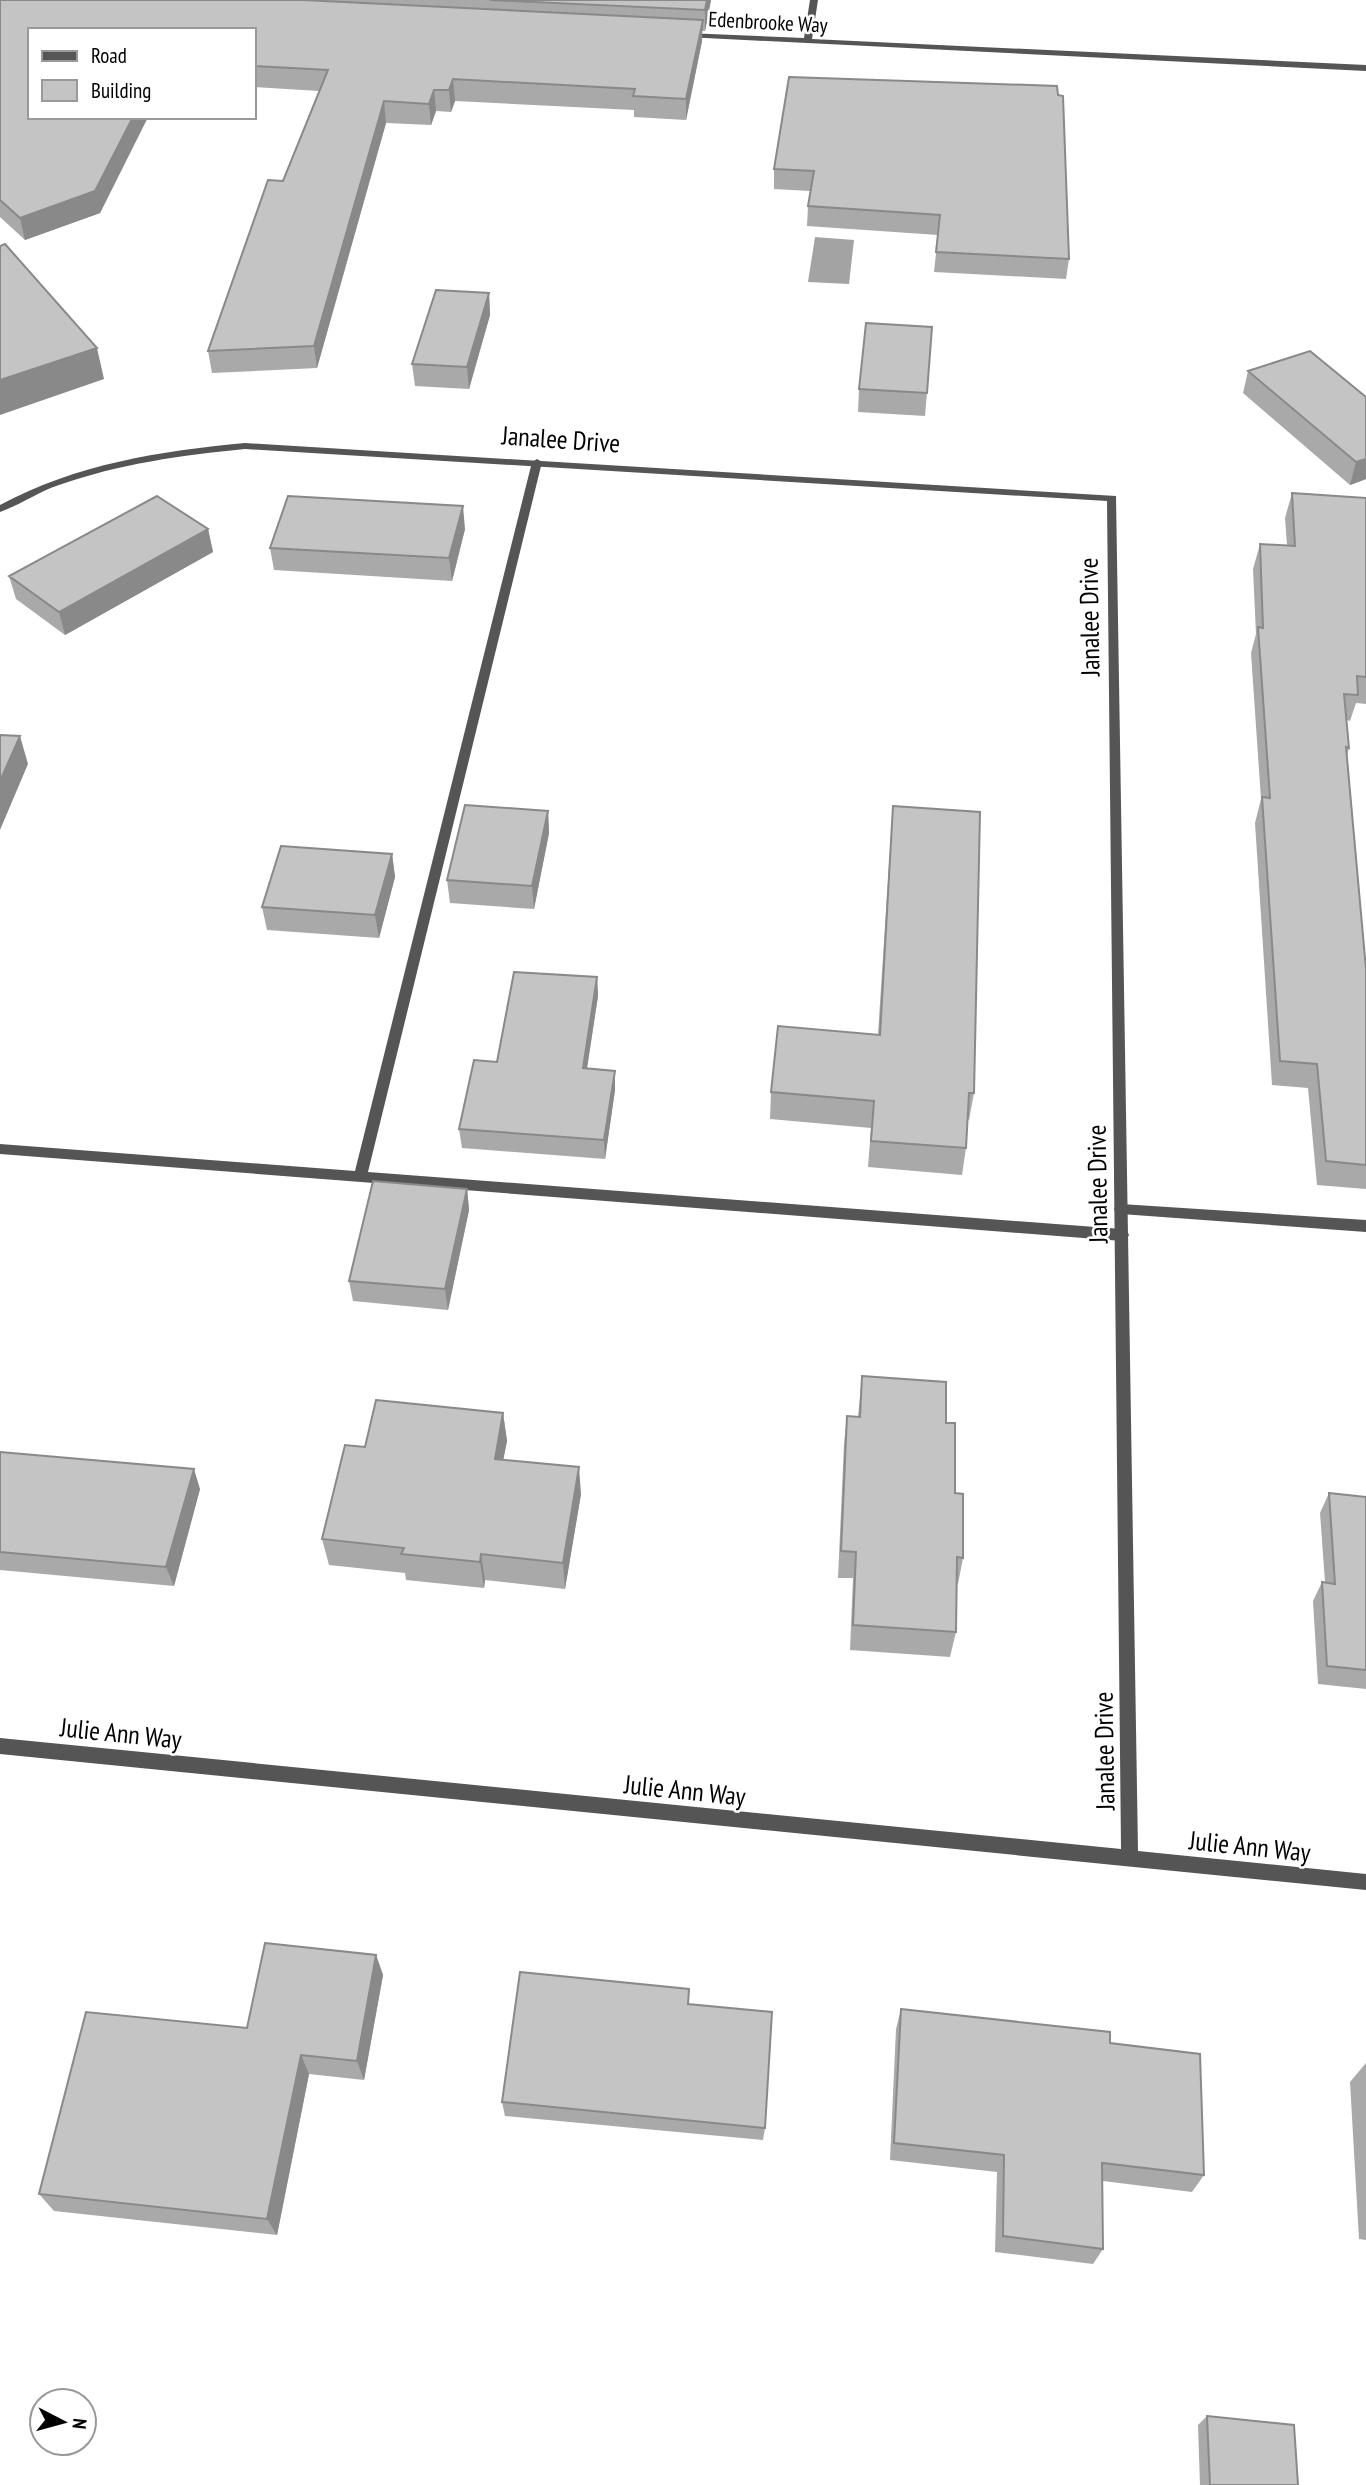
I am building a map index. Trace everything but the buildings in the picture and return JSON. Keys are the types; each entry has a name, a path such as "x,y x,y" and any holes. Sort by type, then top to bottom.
{"street":[{"path":"808,41 814,0"},
{"name":"Edenbrooke Way","path":"682,35 1366,68"},
{"name":"Janalee Drive","path":"0,509 51,484 116,463 177,452 245,446 1112,498 1130,1859"},
{"path":"360,1177 537,462"},
{"path":"0,1149 1122,1235"},
{"path":"1121,1209 1366,1226"},
{"name":"Julie Ann Way","path":"0,1746 1366,1882"}],"shaded area":[{"path":"815,237 854,240 849,284 808,282"}]}
